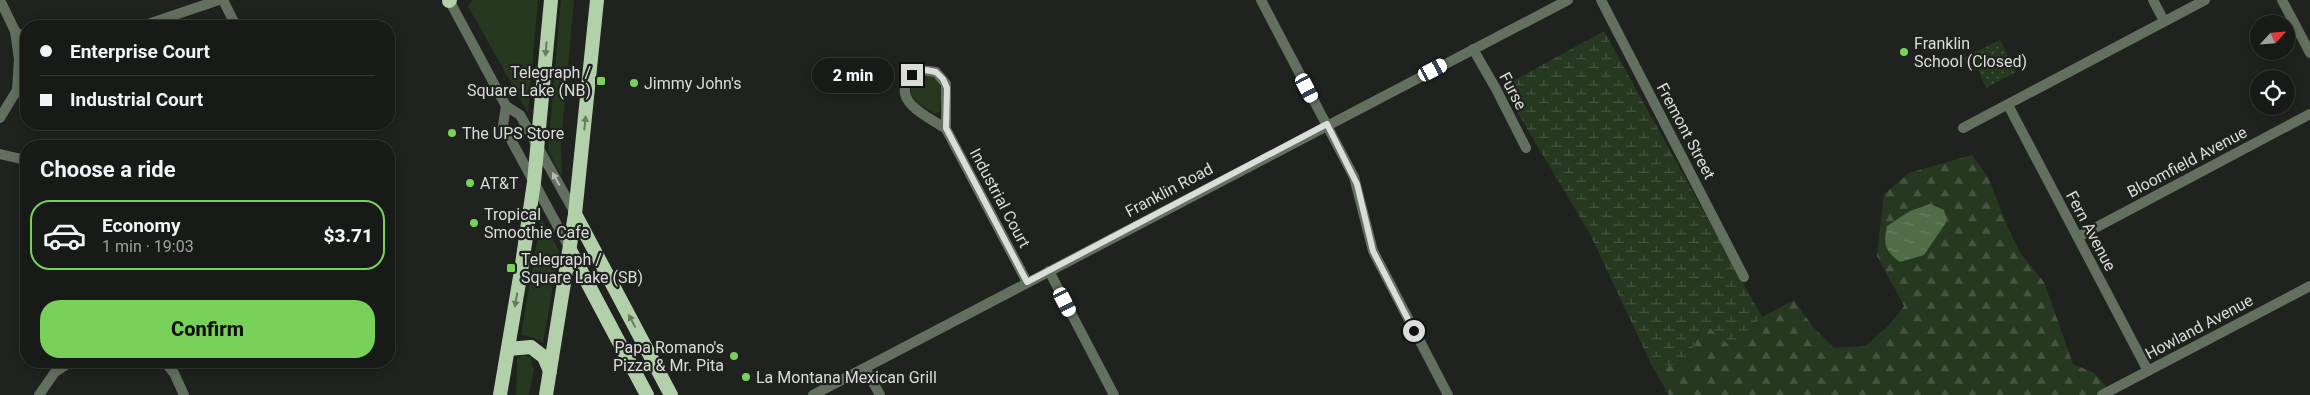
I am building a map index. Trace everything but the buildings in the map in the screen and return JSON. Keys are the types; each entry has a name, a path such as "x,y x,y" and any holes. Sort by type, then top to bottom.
{"highway":[{"path":"500,395 534,182 551,0"},
{"path":"546,395 575,214 597,0"},
{"path":"575,214 671,395"},
{"path":"570,250 647,395"},
{"path":"508,349 531,347 544,358 550,371"}],"street":[{"path":"0,0 15,30 20,35"},
{"path":"160,20 221,0 233,20"},
{"path":"449,0 506,106 520,115 575,214"},
{"path":"1261,0 1357,184 1373,251 1448,395"},
{"name":"Franklin Road","path":"812,395 1327,124 1568,0"},
{"name":"Fremont Street","path":"1601,0 1744,277"},
{"path":"2153,0 2164,21"},
{"path":"1963,128 2205,0"},
{"path":"2282,0 2310,53"},
{"path":"15,30 19,59 17,90"},
{"name":"Furse","path":"1473,49 1526,148"},
{"name":"Industrial Court","path":"946,128 912,107 906,98 906,83 916,72 926,70 936,72 946,84 946,128 1027,282"},
{"path":"0,118 20,87"},
{"name":"Fern Avenue","path":"2008,105 2148,371"},
{"path":"506,106 503,125 570,250"},
{"name":"Bloomfield Avenue","path":"2078,237 2310,114"},
{"path":"0,154 20,159"},
{"path":"1049,271 1114,395"},
{"name":"Howland Avenue","path":"2102,395 2310,286"},
{"path":"39,395 55,372 61,368"},
{"path":"170,368 184,395"},
{"path":"865,368 880,395"}],"green space":[{"path":"473,0 538,0 528,113 468,6"},
{"path":"561,0 574,0 561,144 562,177 548,150"},
{"path":"1604,31 1762,317 1731,347 1704,323 1685,366 1651,364 1590,234 1502,87"},
{"path":"2000,40 2016,72 1986,88 1978,69 1970,73 1963,58"},
{"path":"927,75 937,80 941,88 940,111 936,114 918,104 911,95 911,87 914,81 919,77"},
{"path":"1972,155 1988,177 2008,228 2021,254 2044,282 2073,364 2094,373 2114,395 1669,395 1651,364 1685,366 1705,322 1731,347 1762,317 1794,300 1813,327 1834,348 1866,346 1893,321 1904,306 1877,256 1884,194 1909,173"},
{"path":"541,218 559,251 543,343 532,337 521,335"},
{"path":"523,355 531,357 532,366 534,367 529,395 516,395 517,359"}],"water":[{"path":"1930,204 1944,210 1947,221 1924,255 1900,262 1886,247 1887,226 1910,211"}],"place":[{"name":"Franklin School (Closed)","path":"1904,52"},
{"name":"Telegraph / Square Lake (NB)","path":"601,81"},
{"name":"Jimmy John's","path":"634,83"},
{"name":"The UPS Store","path":"452,133"},
{"name":"AT&T","path":"470,183"},
{"name":"Tropical Smoothie Cafe","path":"474,223"},
{"name":"Telegraph / Square Lake (SB)","path":"511,268"},
{"name":"Papa Romano's Pizza & Mr. Pita","path":"734,356"},
{"name":"La Montana Mexican Grill","path":"746,377"}],"route":[{"path":"912,75 921,70 931,70 940,75 946,84 946,128 1027,282 1327,124 1357,184 1373,251 1414,331"}]}
